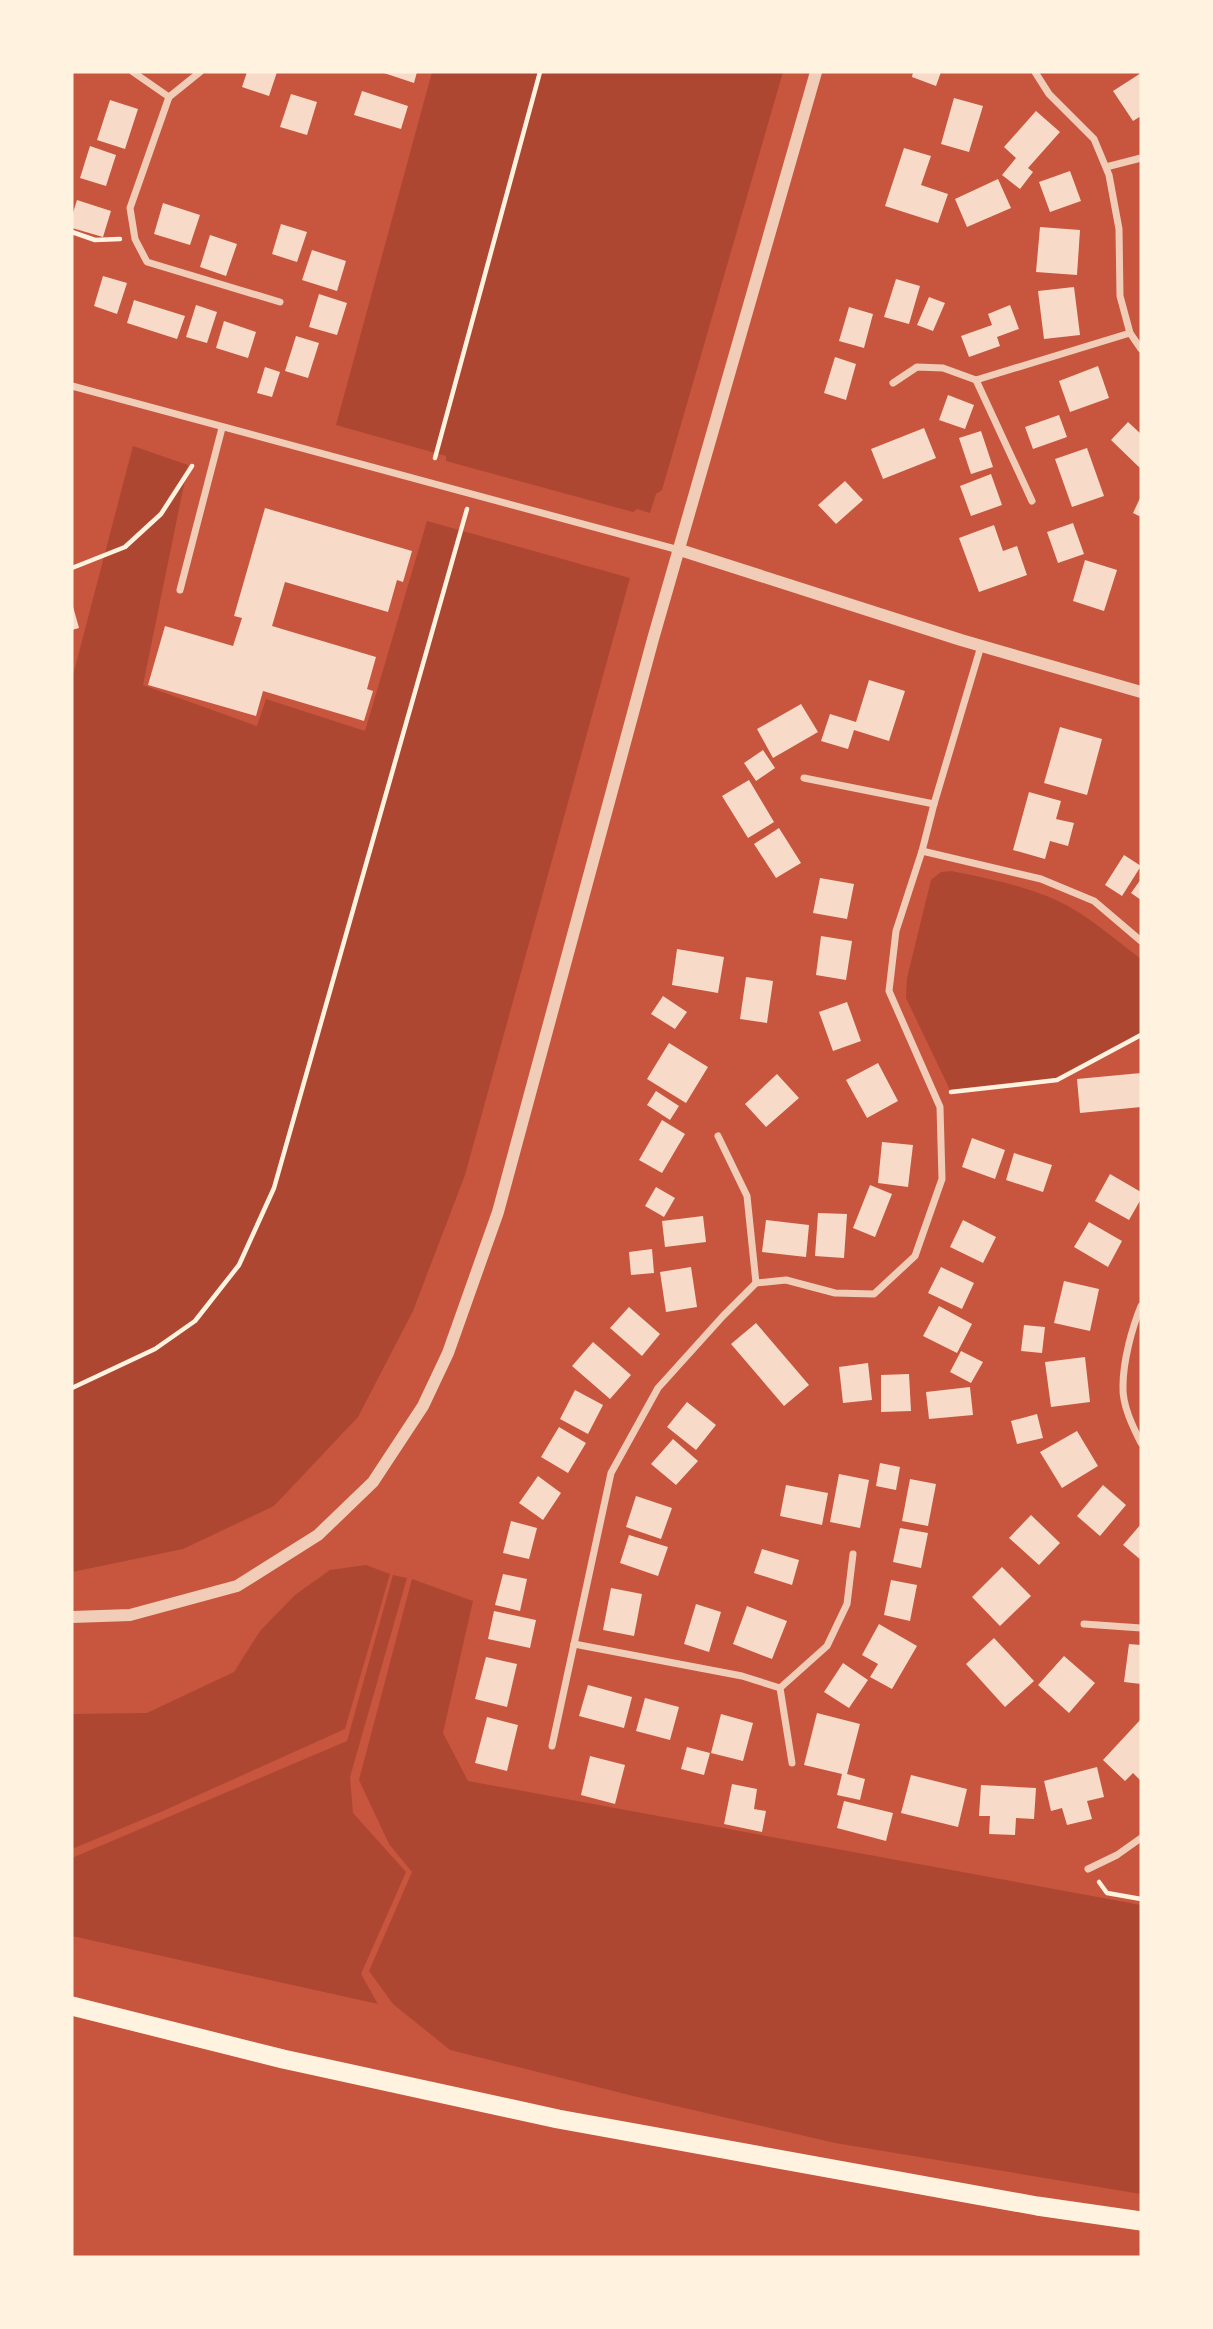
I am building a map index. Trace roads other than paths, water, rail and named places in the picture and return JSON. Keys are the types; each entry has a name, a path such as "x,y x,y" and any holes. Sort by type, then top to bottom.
{"highway":[{"path":"72,2006 282,2059 558,2119 1037,2206 1141,2221"}],"street":[{"path":"133,72 169,97"},
{"path":"200,72 169,97 130,208 135,239 147,262 280,302"},
{"path":"72,1617 130,1615 237,1586 318,1535 373,1482 423,1406 448,1353 498,1212 649,652 816,72"},
{"path":"1035,72 1049,93 1094,139 1106,167 1119,229 1120,296 1130,334 1141,349"},
{"path":"1106,167 1141,158"},
{"path":"893,383 917,367 943,368 976,380 1130,334"},
{"path":"976,380 1032,501"},
{"path":"72,386 680,550 981,646 1141,692"},
{"path":"180,590 222,428"},
{"path":"552,1746 611,1473 657,1388 756,1283 786,1280 835,1293 874,1294 915,1256 942,1179 940,1107 889,991 896,931 981,646"},
{"path":"804,778 934,804"},
{"path":"922,851 1041,878 1094,901 1141,941"},
{"path":"718,1136 747,1196 756,1283"},
{"path":"1141,1306 1133,1325 1122,1388 1141,1443"},
{"path":"780,1688 827,1646 848,1604 853,1554"},
{"path":"1084,1624 1141,1628"},
{"path":"573,1644 742,1675 780,1688"},
{"path":"780,1688 792,1763"},
{"path":"1088,1869 1117,1855 1141,1838"}]}
